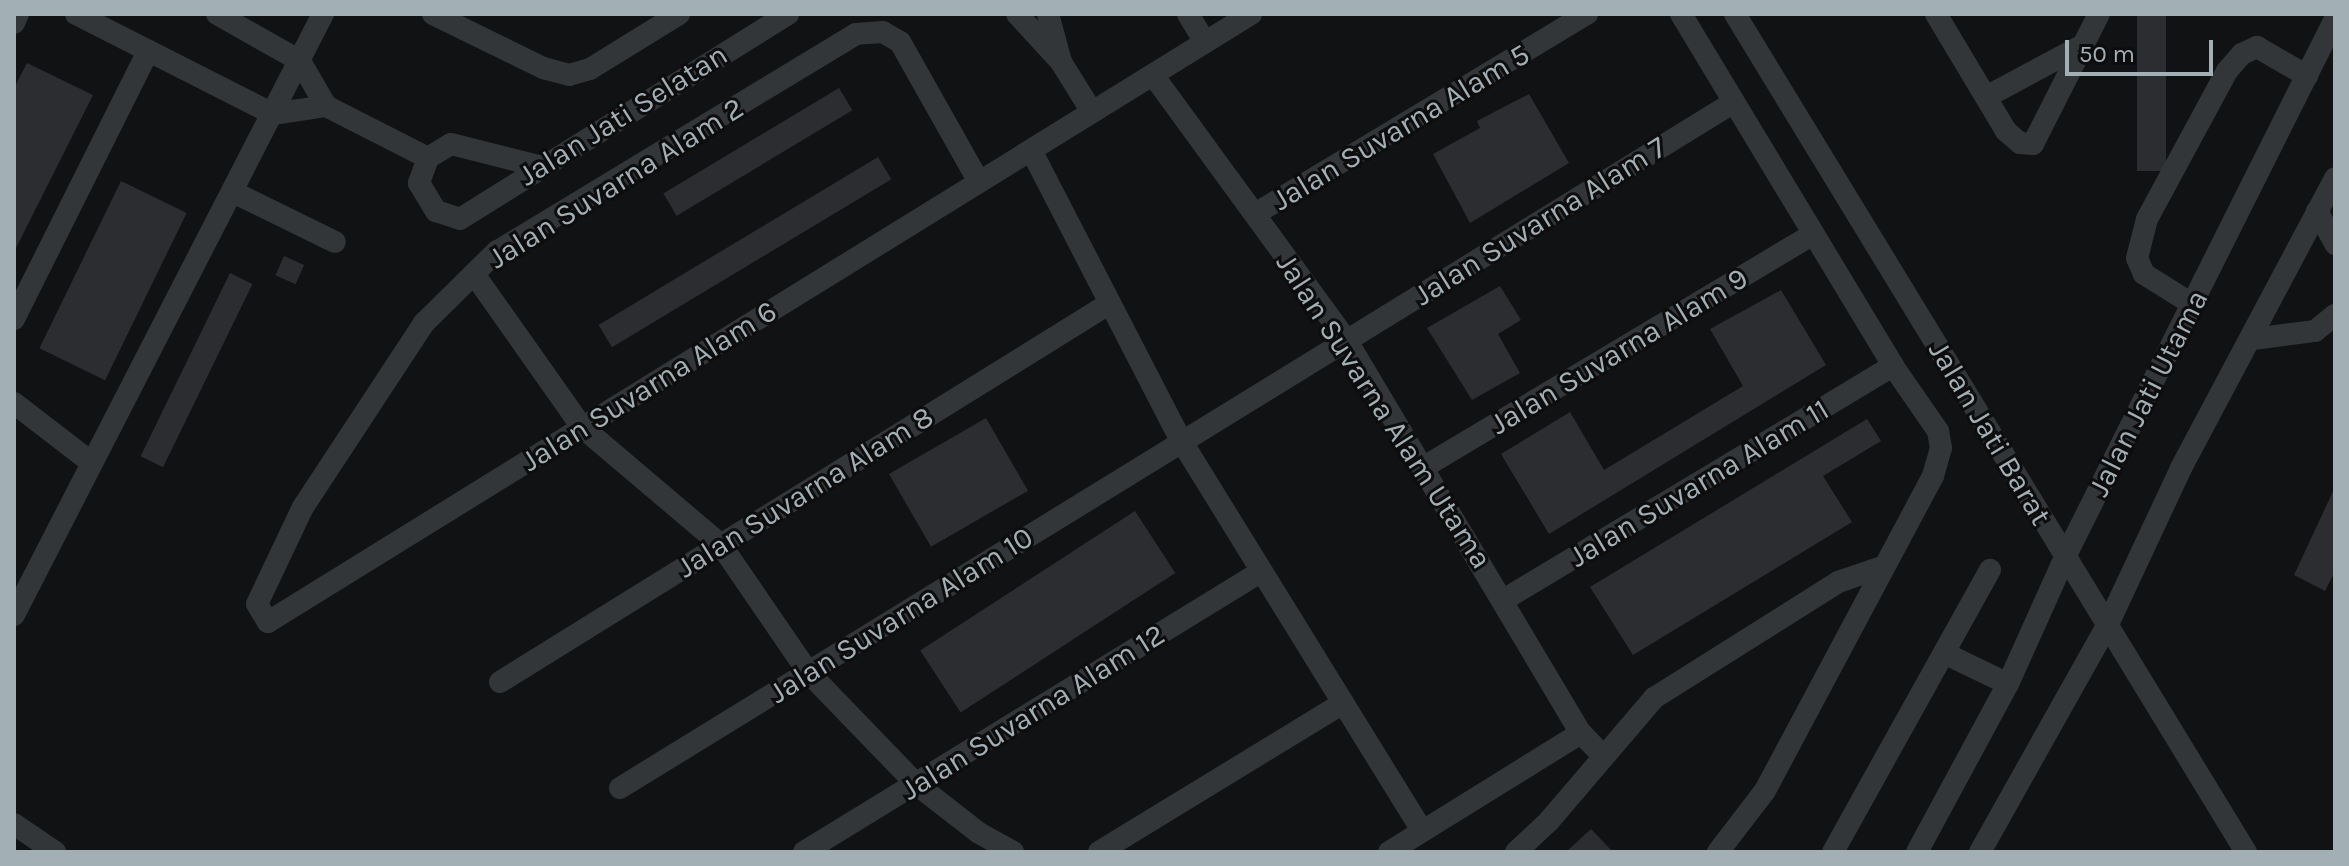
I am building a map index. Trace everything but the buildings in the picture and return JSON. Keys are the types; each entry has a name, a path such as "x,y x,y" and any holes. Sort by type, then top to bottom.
{"street":[{"path":"14,23 18,14"},
{"path":"76,14 273,114 326,106"},
{"path":"217,14 300,61 326,106 428,158 451,144 538,166"},
{"path":"14,615 235,193 323,14"},
{"path":"433,14 543,68 569,75 590,69 679,14"},
{"path":"475,34 485,14"},
{"name":"Jalan Jati Selatan","path":"428,158 419,183 436,211 460,219 538,166 788,14"},
{"path":"1017,14 1061,62 1092,112"},
{"path":"1048,14 1061,62"},
{"path":"1188,14 1205,42"},
{"name":"Jalan Suvarna Alam 6","path":"268,622 1251,14"},
{"name":"Jalan Suvarna Alam 5","path":"1255,214 1587,14"},
{"path":"1681,14 1893,366 1938,431 1941,448 1933,476 1879,568 1846,643 1764,792 1718,852"},
{"name":"Jalan Jati Barat","path":"1735,14 2065,557 2109,622 2246,852"},
{"path":"1936,14 2006,131 2020,143 2033,144 2099,14"},
{"name":"Jalan Jati Utama","path":"1917,852 2008,684 2065,557 2335,19"},
{"name":"Jalan Suvarna Alam 2","path":"268,622 257,604 303,507 424,323 497,251 856,34 883,32 900,42 979,182"},
{"path":"1986,97 2085,44"},
{"path":"2192,304 2144,274 2137,258 2147,219 2227,71 2242,54 2257,47 2307,76"},
{"path":"14,319 148,51"},
{"name":"Jalan Suvarna Alam Utama","path":"1153,75 1347,341 1505,599 1581,733 1602,755"},
{"name":"Jalan Suvarna Alam 7","path":"1182,442 1734,102"},
{"path":"1031,150 1182,442 1422,831"},
{"path":"1981,852 2109,622 2181,468 2253,339 2335,178"},
{"path":"235,193 335,242"},
{"path":"2317,211 2335,244"},
{"name":"Jalan Suvarna Alam 9","path":"1424,467 1814,234"},
{"path":"474,274 582,427 721,545 808,672 916,784 979,833 1013,852"},
{"name":"Jalan Suvarna Alam 8","path":"500,682 1110,303"},
{"path":"2253,339 2315,331 2335,315"},
{"name":"Jalan Suvarna Alam 11","path":"1505,599 1893,366"},
{"path":"14,403 92,463"},
{"name":"Jalan Suvarna Alam 10","path":"620,788 1182,442"},
{"path":"1516,852 1549,821 1602,755 1654,698 1838,582 1879,568"},
{"path":"1833,852 1990,570"},
{"name":"Jalan Suvarna Alam 12","path":"804,852 1262,571"},
{"path":"1944,653 2008,684"},
{"path":"1099,852 1343,703"},
{"path":"1389,852 1581,733"},
{"path":"14,824 55,852"}]}
